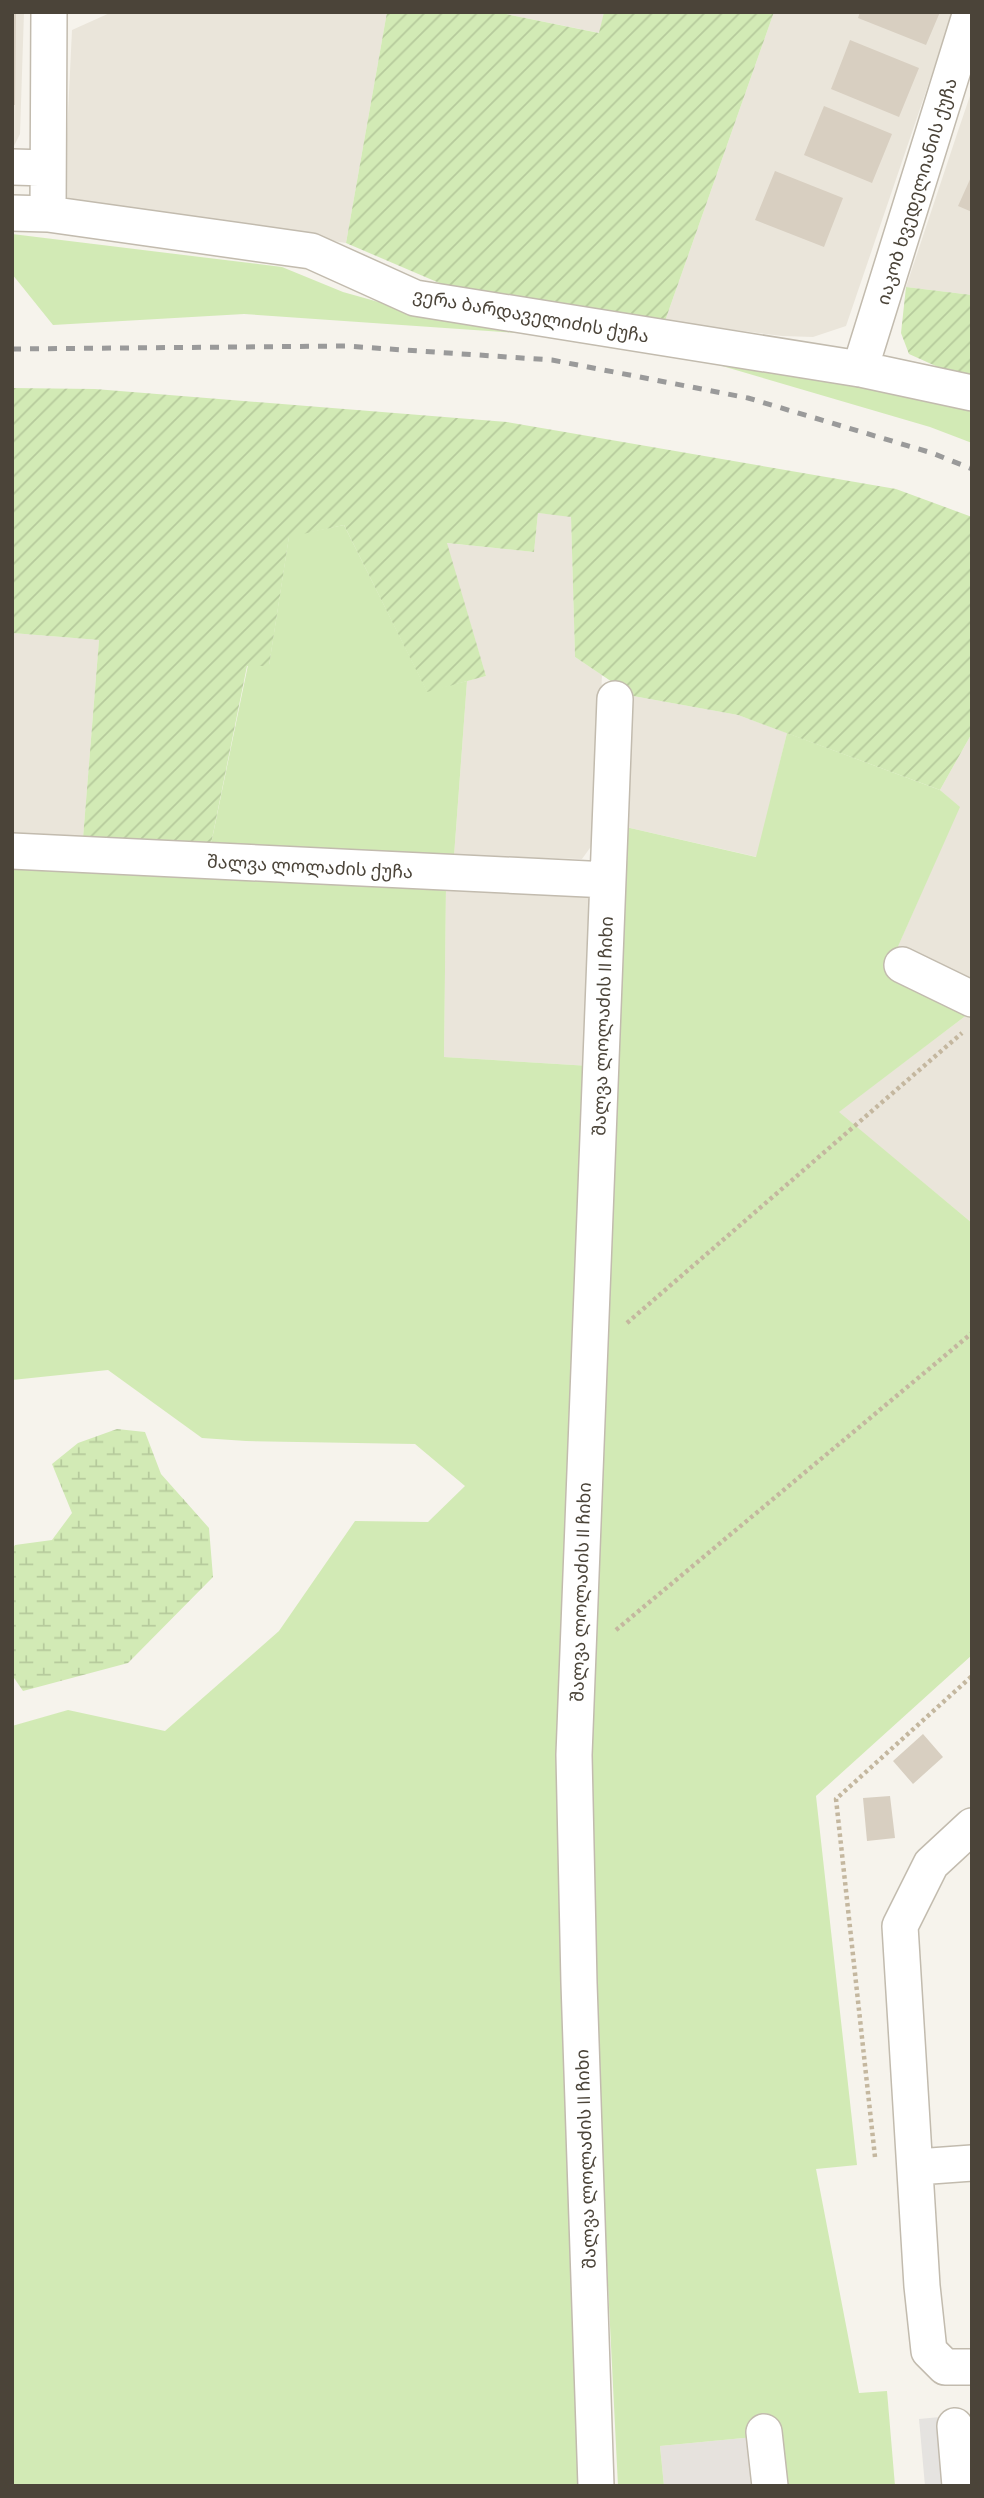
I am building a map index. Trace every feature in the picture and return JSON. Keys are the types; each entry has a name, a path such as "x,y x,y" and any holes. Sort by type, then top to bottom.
{"street":[{"name":"იაკობ ხვედელიანის ქუჩა","path":"860,369 971,12"},
{"path":"48,214 53,16"},
{"path":"12,167 48,168"},
{"name":"ვერა ბარდაველიძის ქუჩა","path":"12,213 48,214 311,251 415,298 860,369 972,394"},
{"name":"შალვა ლოლაძის II ჩიხი","path":"596,2486 574,1755 615,699"},
{"name":"შალვა ლოლაძის ქუჩა","path":"12,851 608,880"},
{"path":"902,965 972,999"},
{"path":"972,1826 931,1864 900,1926 917,2167 922,2286 929,2351 945,2367 972,2367"},
{"path":"917,2167 972,2163"},
{"path":"955,2426 960,2486"},
{"path":"764,2432 770,2486"}],"path":[{"path":"590,1356 972,1024"},
{"path":"577,1662 972,1333"}],"shaded area":[{"path":"12,12 24,12 20,134 12,150"},
{"path":"112,12 387,12 346,243 64,198 72,30"},
{"path":"496,12 604,12 600,33"},
{"path":"774,12 953,12 846,326 813,337 782,336 665,321"},
{"path":"972,90 972,295 906,287 958,131"},
{"path":"538,513 571,516 575,657 602,675 595,841 582,859 454,856 467,681 486,676 446,543 534,552"},
{"path":"12,633 99,640 83,838 12,834"},
{"path":"633,696 738,715 787,733 757,857 617,825"},
{"path":"972,733 972,1008 888,969 959,807 940,790"},
{"path":"446,885 592,892 590,1066 444,1057"},
{"path":"972,1011 972,1223 838,1112"},
{"path":"972,2414 972,2486 925,2486 919,2419"},
{"path":"754,2437 759,2486 664,2486 660,2446"}],"green space":[{"path":"387,12 496,12 599,33 604,12 774,12 665,321 444,285 346,243"},
{"path":"12,234 282,267 343,292 407,310 561,336 244,314 53,325 12,274"},
{"path":"906,287 972,295 972,378 958,376 909,354 901,333"},
{"path":"705,361 972,405 972,443 930,427"},
{"path":"12,388 95,389 507,422 896,489 972,517 972,733 940,790 738,715 633,696 575,657 571,517 538,513 534,552 447,543 486,676 427,692 344,525 289,537 269,666 247,666 211,844 83,838 99,640 12,633"},
{"path":"344,525 427,691 467,681 454,856 211,844 248,665 269,665 289,536"},
{"path":"787,733 940,790 960,807 888,969 972,1011 839,1112 972,1223 972,1655 816,1796 857,2165 816,2169 859,2393 887,2391 895,2486 759,2486 754,2437 660,2446 664,2486 618,2486 582,1763 617,825 756,857"},
{"path":"12,863 446,885 444,1057 590,1066 579,2486 12,2486 12,1726 68,1710 165,1731 279,1631 355,1521 428,1522 465,1486 415,1444 202,1438 108,1370 12,1380"},
{"path":"117,1429 145,1432 161,1474 209,1528 213,1577 128,1663 23,1691 12,1675 12,1550 15,1545 52,1540 72,1513 52,1464 78,1443"}],"building":[{"path":"12,12 16,12 15,105 12,105"},
{"path":"860,12 940,12 926,45 858,18"},
{"path":"850,40 919,68 899,117 831,89"},
{"path":"824,106 892,134 872,183 804,155"},
{"path":"775,171 843,198 824,247 755,220"},
{"path":"972,175 972,212 958,206"},
{"path":"923,1734 943,1757 913,1784 893,1761"},
{"path":"890,1796 895,1838 867,1841 863,1798"}],"railway":[{"path":"12,349 345,346 552,360 748,398 932,453 972,469"}]}
